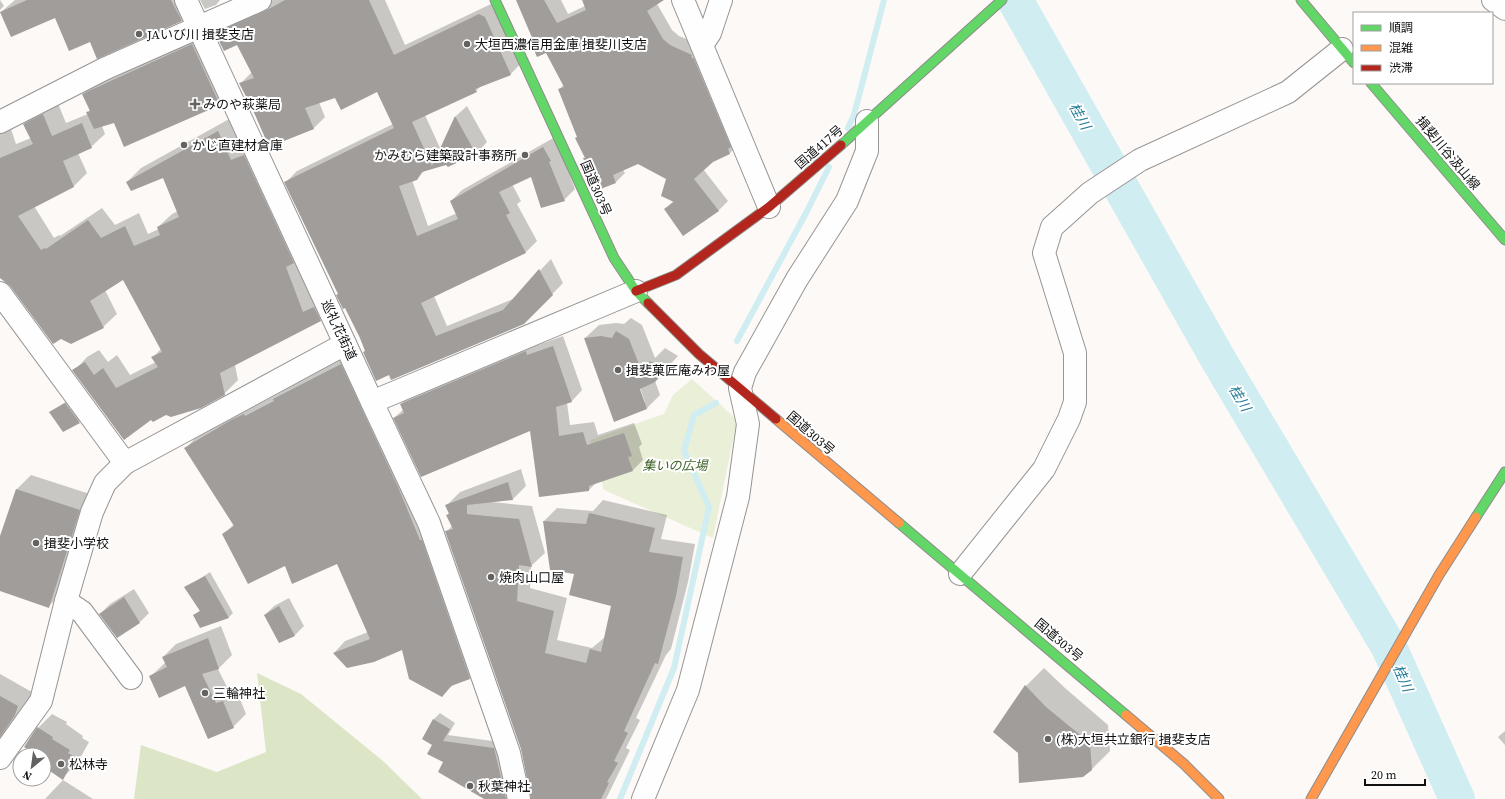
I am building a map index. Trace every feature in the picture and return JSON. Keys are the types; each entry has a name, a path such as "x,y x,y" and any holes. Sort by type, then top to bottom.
{"main road":[{"name":"国道303号","path":"495,0 578,178 595,220 614,258 636,291 699,354 1184,764 1219,799"},
{"path":"1301,0 1348,56"},
{"name":"国道417号","path":"636,291 676,275 769,207 867,121 993,4"},
{"name":"揖斐川谷汲山線","path":"1372,84 1505,240"},
{"path":"1311,799 1439,575 1505,472"}],"street":[{"name":"巡礼花街道","path":"186,0 429,523 509,753 519,799"},
{"path":"0,122 104,69 199,29 260,0"},
{"path":"683,0 769,207"},
{"path":"702,45 710,33 721,0"},
{"path":"1493,0 1505,9"},
{"path":"960,574 1044,469 1070,419 1075,402 1074,353 1044,253 1052,227 1096,189 1140,160 1288,92 1348,56"},
{"path":"643,799 688,690 738,497 748,424 740,388 746,372 797,279 847,201 867,151 867,121"},
{"path":"372,402 636,291"},
{"path":"0,293 125,463"},
{"path":"0,758 41,701 66,601 92,512 105,483 125,463 345,344"},
{"path":"66,601 82,612 131,678"}],"green space":[{"name":"集いの広場","path":"692,379 737,420 713,538 604,490 590,440 664,414 673,395"},
{"path":"257,673 301,694 383,761 422,799 134,799 141,745 217,772 266,752"}],"building":[{"path":"27,0 171,0 182,21 97,59 90,42 69,51 55,18 11,37 0,12"},
{"path":"285,0 369,0 394,55 479,14 485,17 511,75 475,89 477,92 412,122 432,166 455,116 476,154 448,167 446,165 422,172 417,180 399,186 417,236 458,219 450,201 543,147 551,161 549,162 565,201 541,208 531,177 499,192 510,213 506,215 526,253 421,303 436,336 503,310 539,269 553,295 524,324 391,380 389,375 376,381 363,352 365,351 360,338 345,308 343,309 336,295 338,294 284,182 394,128 377,92 341,110 335,98 305,108 314,129 269,147 239,83 254,78 237,45 224,51 215,33 265,11"},
{"path":"516,0 544,0 557,23 586,10 582,0 664,0 647,11 663,39 670,45 692,55 691,57 694,59 731,147 728,149 730,154 713,162 694,179 719,211 683,236 664,209 674,202 661,196 666,179 638,164 613,175 616,183 598,190 575,138 577,137 558,89 564,87 546,53 537,57 530,41 533,40"},
{"path":"192,44 220,105 124,147 114,123 94,129 86,112 90,111 82,94"},
{"path":"43,114 52,136 82,123 92,148 63,161 74,187 18,216 41,250 46,249 88,220 101,238 125,226 134,246 160,235 157,227 179,217 163,178 131,191 126,182 218,131 231,160 244,155 294,263 286,267 303,312 314,307 321,321 220,373 225,395 201,408 171,417 166,415 153,422 151,420 124,440 72,370 85,362 94,375 103,368 116,388 158,367 151,357 162,352 123,280 90,301 104,328 71,344 61,339 53,344 10,286 0,278 0,158 33,144 23,124"},
{"name":"揖斐菓匠庵みわ屋","path":"616,331 629,339 642,372 650,361 665,371 655,382 640,389 647,409 614,422 584,338 601,336 612,338"},
{"path":"553,346 572,402 556,407 559,436 583,432 587,445 624,433 632,456 628,457 633,471 589,486 589,491 539,497 530,431 421,477 393,418 404,413 400,404 526,351 527,355"},
{"path":"341,364 398,487 420,540 422,540 470,679 451,686 442,697 409,679 402,650 374,662 347,668 333,653 370,639 337,564 292,584 285,566 248,584 222,534 234,526 184,448 231,420 244,414 245,416 274,401 273,399"},
{"path":"65,403 80,423 63,432 49,412"},
{"path":"508,482 513,500 467,505 467,514 519,519 532,567 519,565 517,601 554,611 545,653 586,663 590,649 601,652 611,606 569,595 574,574 550,570 543,521 586,524 589,513 655,528 649,552 683,557 676,596 658,664 655,663 624,731 628,733 614,761 618,763 607,782 609,783 601,799 531,799 521,749 445,531 453,529 446,515 449,514 445,505"},
{"path":"16,489 80,510 49,608 0,591 0,536"},
{"path":"205,576 229,618 200,628 193,615 200,611 184,587"},
{"path":"124,597 140,623 117,638 99,614"},
{"path":"279,606 295,636 279,643 264,615"},
{"name":"三輪神社","path":"208,638 219,669 202,674 216,703 223,701 234,728 208,739 185,686 159,698 149,676 167,667 162,657"},
{"path":"1025,685 1046,707 1090,743 1092,770 1083,777 1019,783 1018,753 993,732"},
{"path":"0,696 18,706 15,715 0,737"},
{"path":"433,719 450,729 443,741 494,748 506,799 484,799 438,772 443,762 427,754 432,745 422,739"},
{"path":"37,727 53,737 52,739 70,750 68,753 75,757 63,780 52,772 52,747 24,747"}],"waterway":[{"path":"848,128 854,115 884,0"},
{"name":"桂川","path":"1015,0 1218,359 1389,647 1457,799"},
{"path":"737,341 829,167"},
{"path":"620,799 674,668 709,507 684,451 694,415 716,403"}],"traffic: fast":[{"path":"495,0 614,258 636,291 648,303"},
{"path":"841,145 1002,0"},
{"path":"1301,0 1353,62"},
{"path":"1372,84 1505,240"},
{"path":"1476,517 1505,472"},
{"path":"899,523 1126,715"}],"traffic: slow":[{"path":"776,419 899,523"},
{"path":"1311,799 1439,575 1476,517"},
{"path":"1126,715 1184,764 1219,799"}],"traffic: jam":[{"path":"636,291 676,275 769,207 841,145"},
{"path":"648,303 699,354 776,419"}],"place":[{"name":"JAいび川 揖斐支店","path":"139,34"},
{"name":"大垣西濃信用金庫 揖斐川支店","path":"467,44"},
{"name":"みのや萩薬局","path":"195,104"},
{"name":"かじ直建材倉庫","path":"184,145"},
{"name":"かみむら建築設計事務所","path":"525,155"},
{"name":"揖斐菓匠庵みわ屋","path":"618,370"},
{"name":"揖斐小学校","path":"36,543"},
{"name":"焼肉山口屋","path":"491,577"},
{"name":"三輪神社","path":"205,693"},
{"name":"(株)大垣共立銀行 揖斐支店","path":"1048,739"},
{"name":"松林寺","path":"61,764"},
{"name":"秋葉神社","path":"470,786"}]}
